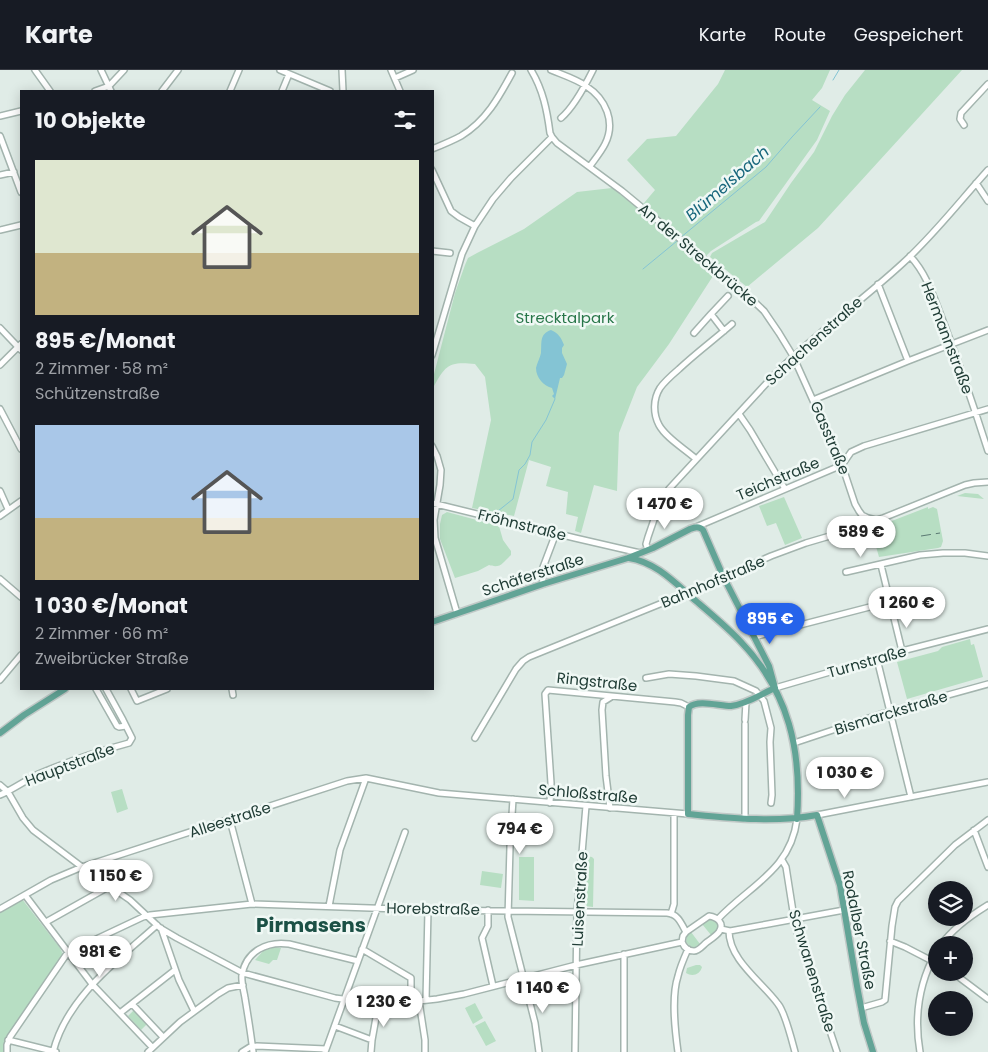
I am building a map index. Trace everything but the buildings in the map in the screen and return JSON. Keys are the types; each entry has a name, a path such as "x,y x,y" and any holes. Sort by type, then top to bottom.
{"main road":[{"name":"Teichstraße","path":"641,553 696,527"},
{"path":"696,527 703,530 723,576 769,666 775,688 790,724 798,780 797,818"},
{"path":"650,564 648,556 651,549"},
{"name":"Schäferstraße","path":"434,621 641,553"},
{"path":"628,558 650,564 687,593 741,641 775,688"},
{"name":"Ringstraße","path":"689,707 695,704 732,706 746,702 775,688"},
{"path":"0,733 63,690"},
{"path":"688,814 689,707"},
{"name":"Schloßstraße","path":"688,814 745,819 797,818 816,815"},
{"name":"Rodalber Straße","path":"816,815 838,878 861,1008 873,1052"}],"street":[{"path":"36,70 49,90"},
{"path":"102,70 110,88 124,70"},
{"path":"163,90 178,70"},
{"path":"230,90 239,70"},
{"path":"280,70 328,90"},
{"path":"342,70 343,90"},
{"path":"391,70 400,90"},
{"path":"395,78 414,70"},
{"path":"434,347 462,254 475,226 493,199 511,178 552,137 544,100 532,70"},
{"path":"551,70 585,85 602,101 607,110 610,121 606,141 590,166"},
{"path":"561,118 585,85 593,70"},
{"path":"434,148 460,137 484,119 501,94 512,72"},
{"path":"282,90 288,74"},
{"path":"964,125 960,119 961,114 988,84"},
{"path":"0,116 20,111"},
{"path":"0,136 20,189"},
{"name":"An der Streckbrücke","path":"552,137 561,146 622,191 744,292 767,316 780,333 793,356"},
{"name":"Schachenstraße","path":"651,549 646,544 648,537 663,498 669,489 793,356 910,256 988,170"},
{"path":"0,175 14,172"},
{"path":"434,174 451,211 475,226"},
{"path":"976,183 988,201"},
{"path":"0,230 20,225"},
{"path":"434,251 450,253"},
{"name":"Hermannstraße","path":"910,256 924,277 952,344 988,451"},
{"path":"878,284 908,361"},
{"path":"694,333 728,296"},
{"path":"711,314 724,331"},
{"path":"696,459 662,430 654,411 656,400 660,388 667,380 732,324"},
{"path":"0,328 20,347 0,365"},
{"path":"813,400 988,330"},
{"name":"Gasstraße","path":"793,356 842,465 856,504 862,514 868,518"},
{"path":"0,409 20,446"},
{"path":"842,465 851,452 864,446 988,409"},
{"path":"739,414 785,490"},
{"path":"15,434 20,432"},
{"path":"434,450 441,470 440,485 434,503"},
{"name":"Teichstraße","path":"696,527 842,465"},
{"name":"Bahnhofstraße","path":"475,738 516,669 525,660 806,543 857,528 864,525 868,518 876,520 883,518 965,485 974,482 988,482"},
{"path":"0,490 8,509"},
{"path":"0,516 20,502"},
{"name":"Fröhnstraße","path":"434,503 641,553"},
{"path":"543,584 542,570 556,533"},
{"path":"434,538 456,613"},
{"path":"846,572 905,558 932,554 965,553 988,556"},
{"path":"880,564 902,651"},
{"path":"0,580 20,596"},
{"path":"754,637 889,602"},
{"name":"Turnstraße","path":"775,688 902,651 988,629"},
{"path":"0,680 20,656"},
{"path":"877,659 911,797"},
{"path":"646,678 681,674 724,679 740,683 756,691 764,701 771,728 771,801"},
{"name":"Bismarckstraße","path":"794,743 890,711 988,684"},
{"path":"97,690 115,723 119,727 126,726 107,690"},
{"path":"132,690 137,701 165,690"},
{"name":"Ringstraße","path":"550,803 551,783 545,694 548,690 681,703 689,707"},
{"path":"610,808 602,710 604,702 612,696"},
{"path":"745,819 746,702"},
{"name":"Hauptstraße","path":"0,795 40,773 129,743 132,738 126,726"},
{"path":"329,906 340,850 366,778"},
{"name":"Alleestraße","path":"0,909 51,880 82,868 347,781 366,778 378,780"},
{"name":"Schloßstraße","path":"378,780 439,793 688,814"},
{"path":"816,815 988,782"},
{"path":"0,785 8,792 23,818 33,830 82,868 130,900 159,927 176,938 243,973 344,1000 419,1001 464,994 576,965 682,942"},
{"path":"513,800 510,846 509,923 525,979 539,1052"},
{"name":"Luisenstraße","path":"575,1052 577,912 586,806"},
{"path":"674,814 674,904 671,914 676,916 686,932"},
{"path":"718,919 733,904 763,880 782,860 790,843 797,818"},
{"path":"230,820 252,904"},
{"path":"861,1008 885,1000 890,942 895,907 898,901 955,845 988,820"},
{"path":"974,830 988,867"},
{"path":"242,1052 253,1049 326,1050 405,832"},
{"name":"Schwanenstraße","path":"782,860 786,867 794,918 837,1052"},
{"path":"46,922 110,886"},
{"path":"25,895 92,984 152,1047"},
{"name":"Horebstraße","path":"68,954 146,915 252,904 428,910 671,914"},
{"path":"948,936 988,905"},
{"path":"426,1000 428,910"},
{"path":"488,910 488,926 482,938 493,986"},
{"path":"721,929 729,931 844,910"},
{"path":"707,917 718,919 721,929 695,951 685,948 682,942 686,932 707,917"},
{"path":"159,927 175,970 194,1011"},
{"path":"8,1040 54,1052 58,1036 64,1024 92,984 159,927"},
{"path":"729,931 732,945 742,963 780,1006 795,1052"},
{"path":"890,942 905,947 928,959"},
{"path":"253,1049 243,973 247,962 263,946 289,944 358,961"},
{"path":"362,949 411,978 412,1001"},
{"path":"678,1052 675,1016 677,976 688,950"},
{"path":"7,1052 8,1040 38,994 68,954"},
{"path":"624,954 624,1052"},
{"path":"120,1013 175,970"},
{"path":"920,1052 918,1008 923,985 928,975"},
{"path":"964,981 988,999"},
{"path":"148,1052 194,1011 224,990 243,984"},
{"path":"371,1052 379,1001"},
{"path":"419,1001 425,1052"},
{"path":"132,1004 163,1037"},
{"path":"335,1026 372,1040"}],"green space":[{"name":"Strecktalpark","path":"725,70 830,70 822,88 812,100 830,111 817,140 759,221 711,251 699,263 713,276 669,344 637,387 619,433 617,491 594,485 581,533 575,531 578,517 566,514 568,492 546,486 551,467 529,460 514,516 472,508 491,420 485,377 475,364 453,364 444,370 434,386 434,374 455,293 468,258 524,229 577,192 612,188 639,209 655,190 627,160 647,139 676,136 718,84"},
{"path":"865,70 962,70 818,228 747,287 710,257 712,253 765,222 814,152 845,95"},
{"path":"965,493 978,494 984,499 957,496"},
{"path":"784,497 802,538 785,545 776,523 767,526 759,506"},
{"path":"928,507 928,509 933,507 937,509 943,541 941,547 879,557 871,529"},
{"path":"447,512 499,526 503,540 511,551 511,555 499,565 489,565 478,571 455,578 440,539 442,515"},
{"path":"970,639 971,645 974,644 983,677 907,699 897,662 938,651 942,647"},
{"path":"122,789 128,809 117,813 111,792"},
{"path":"586,856 594,859 593,907 585,906 582,900"},
{"path":"519,857 534,857 534,901 519,900"},
{"path":"482,871 503,874 501,888 480,885"},
{"path":"22,899 63,954 11,1032 6,1052 0,1052 0,913"},
{"path":"709,919 715,920 718,925 717,930 711,935 702,924"},
{"path":"691,932 700,944 696,947 691,947 686,942 687,936"},
{"path":"275,947 281,948 277,960 273,960 269,964 255,960 264,950"},
{"path":"696,965 702,967 698,973 691,975 686,973 687,968"},
{"path":"475,1003 483,1018 473,1024 465,1008"},
{"path":"134,1010 147,1024 141,1030 128,1016"},
{"path":"485,1021 496,1041 486,1046 475,1026"}],"water":[{"path":"551,330 563,342 562,353 567,364 564,375 560,378 555,399 552,396 554,394 552,388 541,381 537,375 536,368 541,353 543,336"}],"waterway":[{"name":"Blümelsbach","path":"833,80 839,70"},
{"name":"Blümelsbach","path":"680,238 766,167 820,107"},
{"name":"Blümelsbach","path":"643,269 677,241"},
{"path":"498,511 513,499 519,470 530,455 532,442 546,420 555,399"}],"railway":[{"path":"921,536 940,533"}],"district":[{"name":"Pirmasens","path":"311,925"}]}
